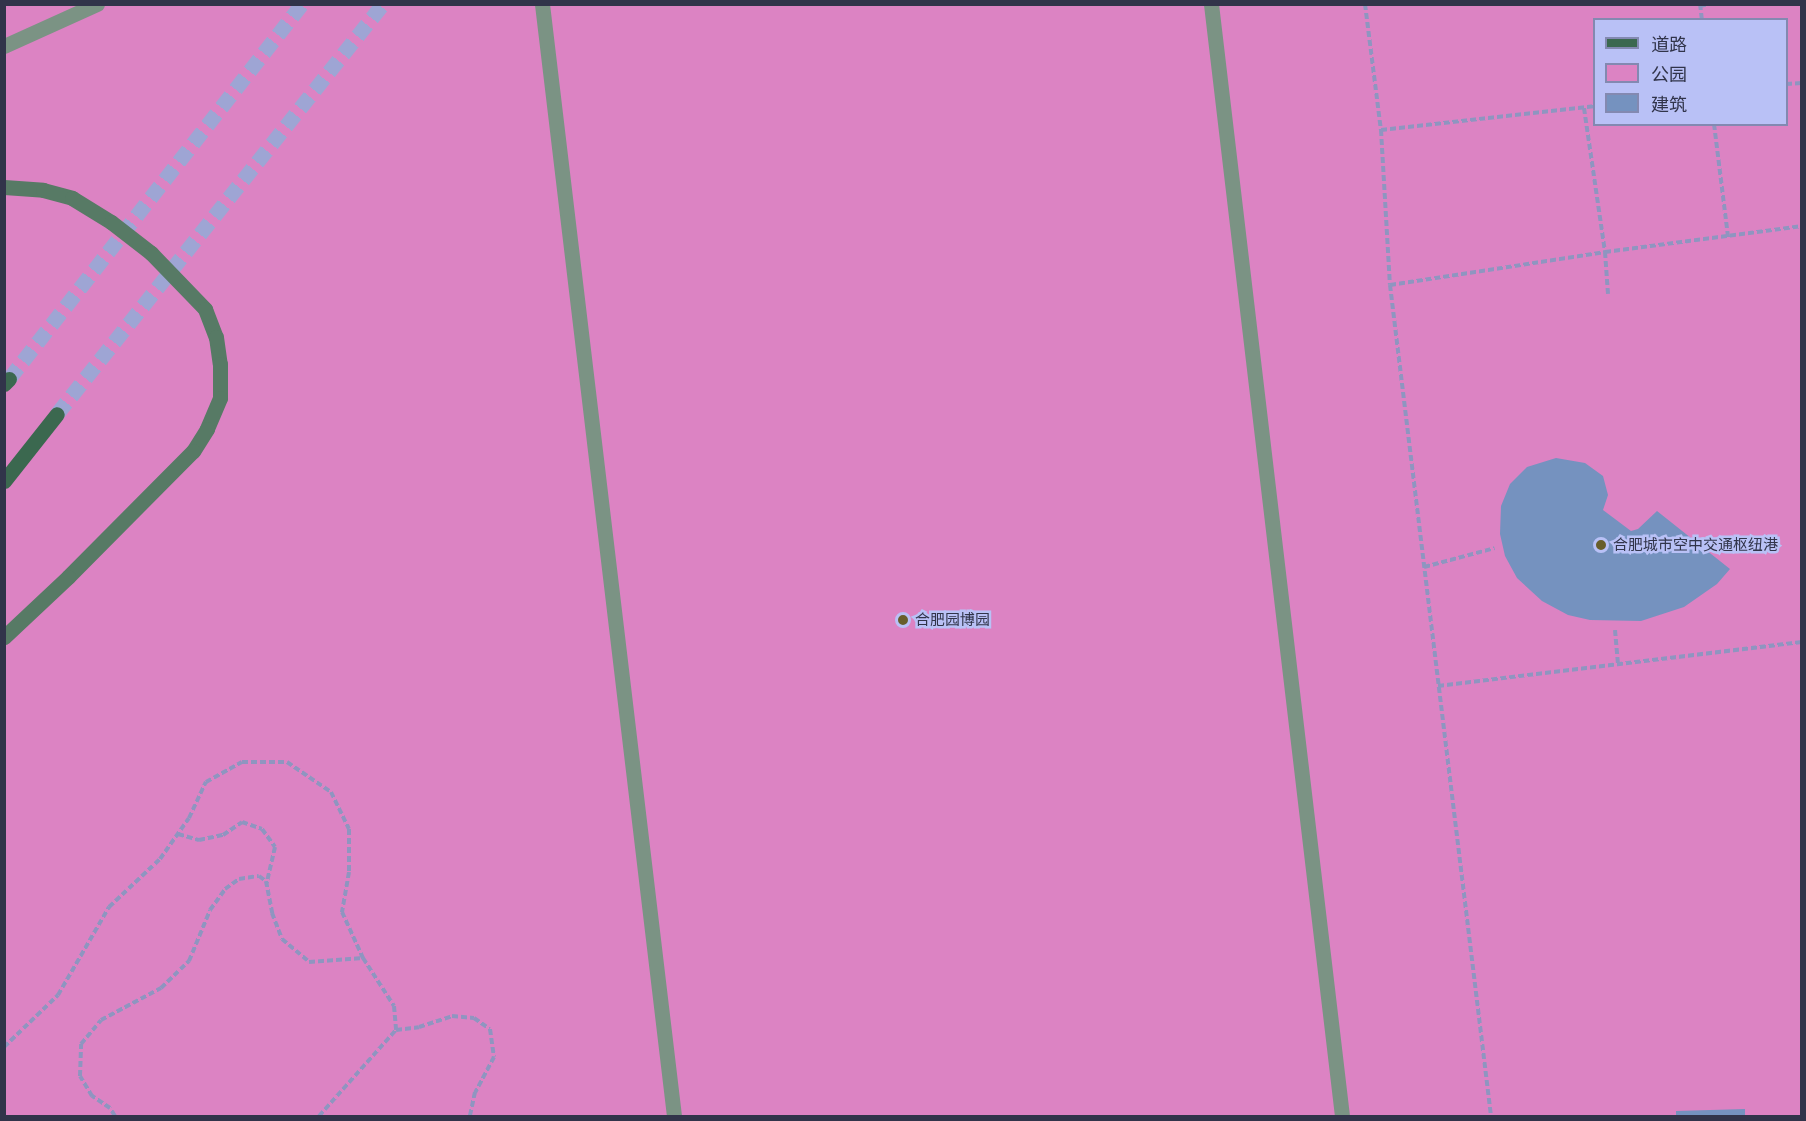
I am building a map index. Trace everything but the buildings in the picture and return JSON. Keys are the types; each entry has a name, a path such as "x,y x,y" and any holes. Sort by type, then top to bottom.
{"main road":[{"path":"4,187 43,190 72,198 111,222 151,253 205,309 216,337 220,364 220,398 207,429 193,451 68,577 4,637"},
{"path":"4,481 57,414"}],"street":[{"path":"4,46 97,4"},
{"path":"542,4 674,1116"},
{"path":"1211,4 1342,1116"}],"path":[{"path":"1365,4 1381,130 1390,285 1491,1116"},
{"path":"1700,5 1708,4"},
{"path":"1381,130 1593,106"},
{"path":"1584,108 1605,252 1608,294"},
{"path":"1714,126 1728,237"},
{"path":"1390,285 1605,252 1802,226"},
{"path":"1424,567 1495,548"},
{"path":"1615,630 1618,664"},
{"path":"1438,686 1802,642"},
{"path":"4,1047 58,995 109,907 160,859 178,834 206,782 242,762 286,762 331,792 349,829 349,872 342,912 363,958 394,1006 396,1030"},
{"path":"178,834 199,840 224,835 242,822 262,829 275,847 266,884 272,913 282,939 309,962 363,958"},
{"path":"116,1116 110,1108 92,1096 80,1076 81,1044 88,1032 101,1020 161,988 189,961 210,910 225,889 240,879 259,876 266,884"},
{"path":"319,1116 396,1030 419,1027 452,1016 474,1018 490,1029 494,1057 475,1092 470,1116"}],"green space":[{"name":"合肥园博园","path":"5,5 1801,5 1801,1116 5,1116"}],"tunnel":[{"path":"9,379 302,4"},
{"path":"57,414 383,4"}],"place":[{"name":"合肥城市空中交通枢纽港","path":"1601,545"},
{"name":"合肥园博园","path":"903,620"}]}
